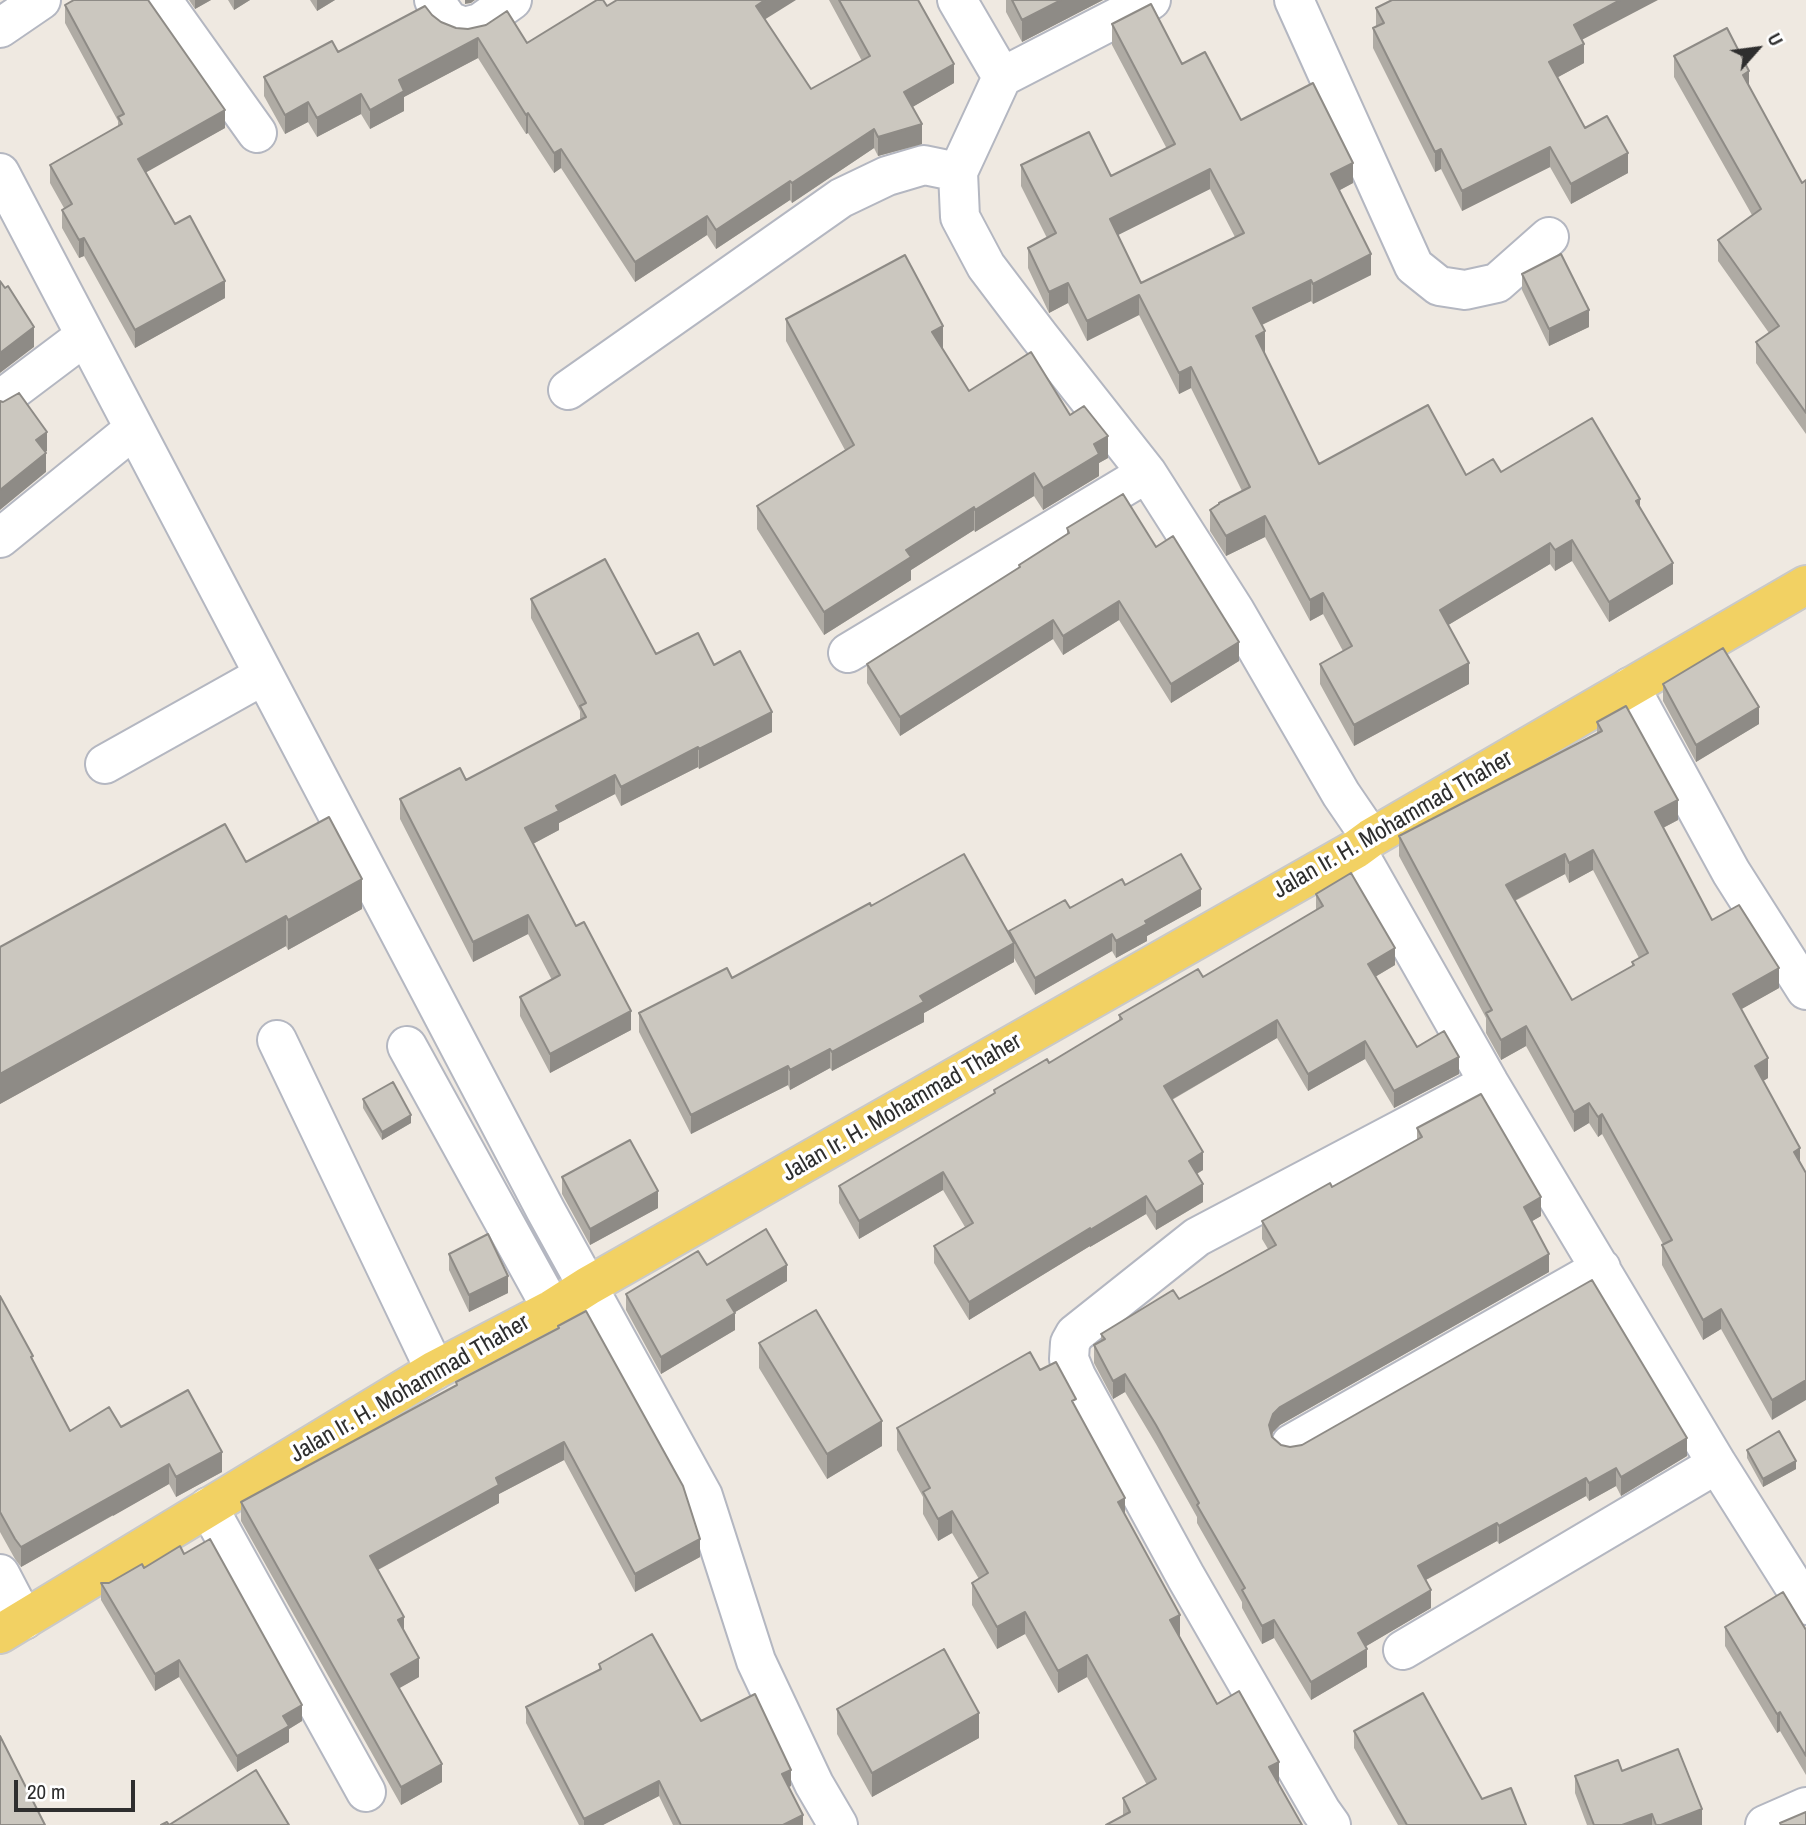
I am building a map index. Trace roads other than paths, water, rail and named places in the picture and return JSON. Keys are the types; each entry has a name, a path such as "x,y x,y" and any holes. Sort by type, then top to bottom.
{"main road":[{"name":"Jalan Ir. H. Mohammad Thaher","path":"12,1627 435,1370 552,1309 1806,585"}],"street":[{"path":"0,28 41,0"},
{"path":"162,0 257,133"},
{"path":"434,0 449,21 464,27 480,23 512,0"},
{"path":"957,0 1002,78"},
{"path":"1151,0 1002,78 958,172 960,217 986,266 1147,473 1235,611 1341,794 1363,843 1489,1083 1717,1464 1806,1605"},
{"path":"1294,0 1414,266 1439,286 1465,290 1497,283 1549,237"},
{"path":"568,390 841,198 887,176 924,165 958,172"},
{"path":"0,173 546,1211 703,1496 756,1661 814,1783 838,1825"},
{"path":"0,400 85,336"},
{"path":"0,538 134,429"},
{"path":"848,653 1147,473"},
{"path":"105,764 264,675"},
{"path":"1630,687 1731,872 1806,990"},
{"path":"277,1040 435,1370"},
{"path":"407,1046 552,1309"},
{"path":"1331,1825 1193,1588 1096,1411 1069,1359 1070,1343 1075,1334 1197,1237 1489,1083"},
{"path":"1291,1444 1601,1268"},
{"path":"1403,1650 1717,1464"},
{"path":"208,1507 366,1792"},
{"path":"0,1574 12,1627"},
{"path":"1765,1825 1806,1807"}]}
